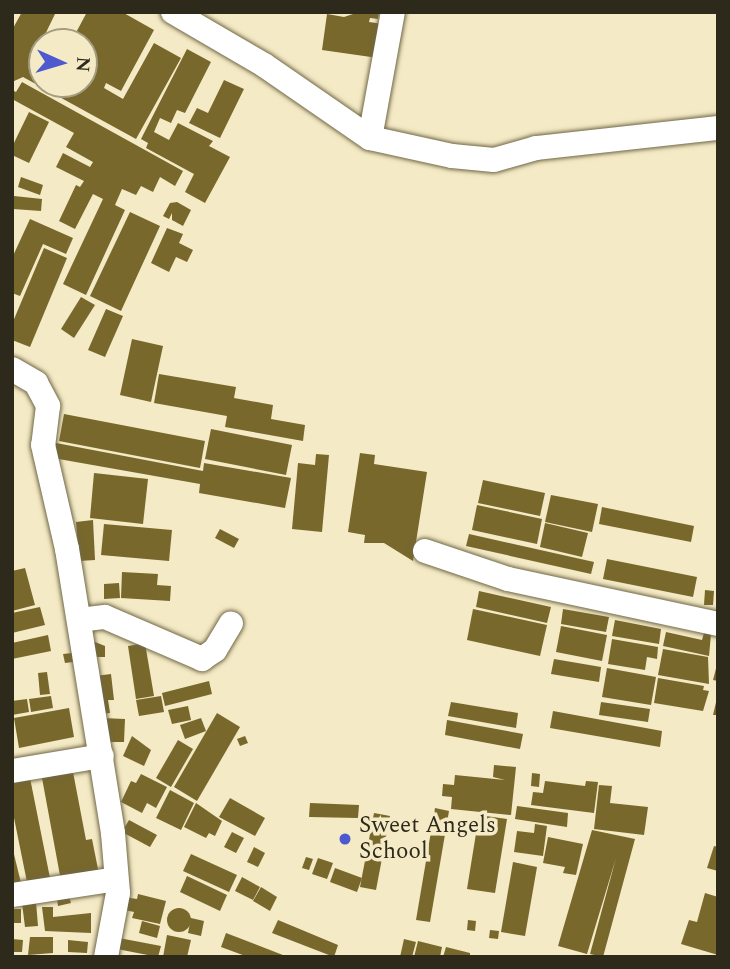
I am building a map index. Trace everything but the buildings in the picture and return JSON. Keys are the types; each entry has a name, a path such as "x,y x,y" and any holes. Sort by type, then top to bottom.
{"street":[{"path":"173,12 264,65 370,138 452,156 494,160 536,148 718,128"},
{"path":"370,138 393,12"},
{"path":"12,369 36,383 48,406 43,445 79,620 102,756 118,893 106,957"},
{"path":"425,551 508,579 718,624"},
{"path":"79,620 105,617 202,659 215,650 230,624"},
{"path":"12,771 102,756"},
{"path":"12,895 116,879"}],"place":[{"name":"Sweet Angels School","path":"345,839"}]}
